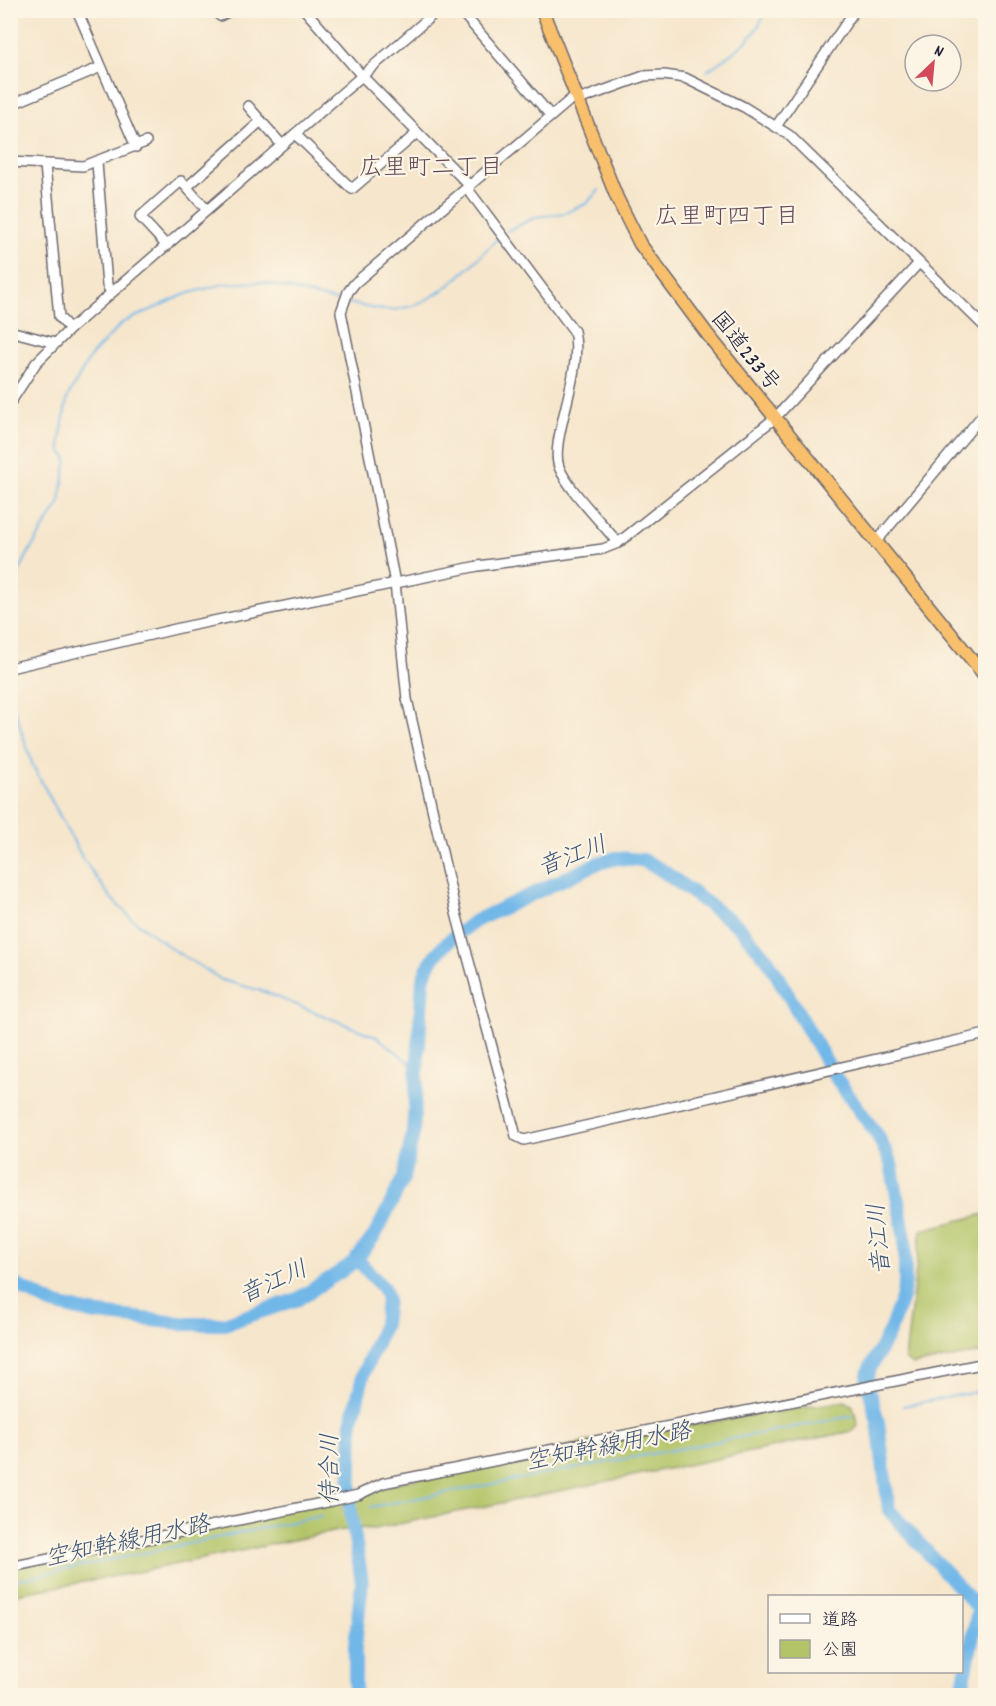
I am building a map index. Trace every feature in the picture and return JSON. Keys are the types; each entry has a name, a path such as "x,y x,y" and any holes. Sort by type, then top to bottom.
{"highway":[{"name":"国道233号","path":"542,10 617,198 640,244 668,285 875,543 986,676"}],"street":[{"path":"77,10 136,147"},
{"path":"217,10 220,16 232,10"},
{"path":"305,10 362,76 468,187 574,331 577,359 560,442 559,464 568,481 618,543"},
{"path":"10,403 36,363 70,329 438,10"},
{"path":"460,10 551,116"},
{"path":"777,125 855,10"},
{"path":"10,105 101,67"},
{"path":"986,328 777,125 685,78 664,75 644,76 577,97 551,116 355,283 348,292 341,312 395,584 407,699 456,913 516,1136 524,1140 986,1034"},
{"path":"248,106 282,145"},
{"path":"187,187 261,121"},
{"path":"295,134 352,189 417,133"},
{"path":"10,162 83,166 97,163 146,142"},
{"path":"97,163 107,285 111,293"},
{"path":"45,165 58,317 70,329"},
{"path":"167,246 140,217 181,181 207,210"},
{"path":"10,668 184,627 543,555 603,549 618,543 775,418 919,263"},
{"path":"10,331 55,343"},
{"path":"875,543 986,411"},
{"path":"10,1567 358,1495 383,1483 986,1363"}],"green space":[{"path":"985,1214 985,1352 912,1365 905,1359 921,1230"},
{"path":"845,1401 853,1406 858,1426 853,1431 374,1529 357,1528 332,1532 138,1572 11,1595 11,1567 595,1440"}],"waterway":[{"path":"707,71 750,38 765,10"},
{"path":"507,231 536,217 565,213 586,204 599,190"},
{"path":"348,303 384,310 401,309 418,304 448,286 498,238"},
{"path":"10,590 29,552 60,502 67,458 61,451 60,441 67,398 90,357 122,323 186,294 224,284 263,282 336,301"},
{"path":"10,696 33,766 83,859 111,898 132,919 172,949 222,980 262,991 377,1037 408,1061 417,1073"},
{"name":"音江川","path":"10,1282 53,1304 91,1313 188,1324 224,1324 298,1299 343,1270 355,1261 375,1235 404,1177 413,1133 423,980 431,961 452,938 477,920 596,864 616,858 643,860 663,871 739,927 768,960 834,1075 878,1136 891,1163 905,1239 905,1283 889,1333 869,1370 867,1381 878,1422 889,1510 986,1617"},
{"name":"侍合川","path":"355,1696 355,1645 362,1582 350,1506 352,1421 364,1372 384,1324 387,1300 384,1289 356,1258"},
{"name":"空知幹線用水路","path":"903,1406 986,1390"},
{"name":"空知幹線用水路","path":"371,1507 852,1416"},
{"name":"空知幹線用水路","path":"10,1581 321,1516"},
{"path":"961,1696 978,1610"}],"district":[{"name":"広里町二丁目","path":"431,166"},
{"name":"広里町四丁目","path":"727,215"}]}
